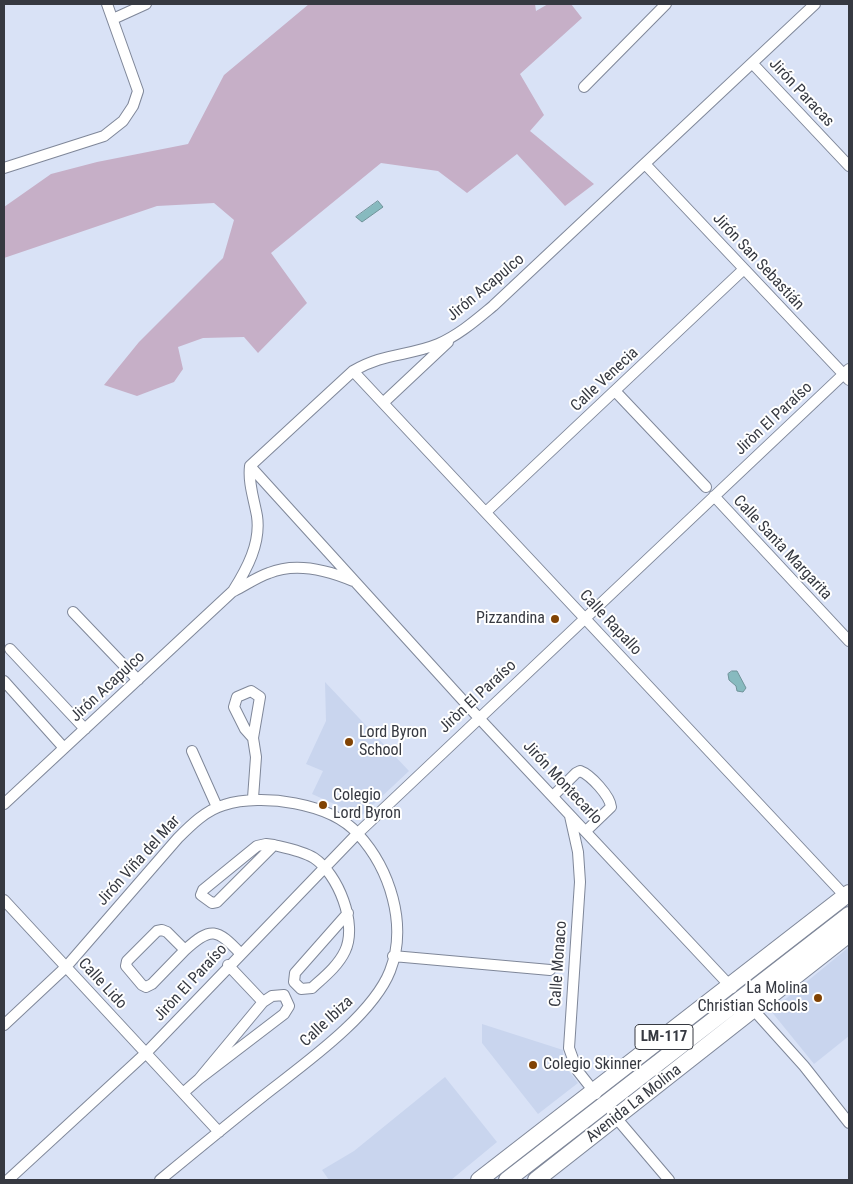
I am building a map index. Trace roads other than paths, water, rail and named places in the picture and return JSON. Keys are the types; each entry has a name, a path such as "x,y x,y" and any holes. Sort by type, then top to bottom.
{"main road":[{"name":"LM-117","path":"479,1180 847,894"},
{"name":"Avenida La Molina","path":"507,1180 849,915"},
{"name":"Avenida La Molina","path":"536,1180 849,934"}],"street":[{"path":"4,168 104,136 123,121 133,106 138,91 107,4"},
{"path":"113,19 146,4"},
{"path":"584,87 666,4"},
{"name":"Jirón Acapulco","path":"233,592 249,565 256,543 257,518 249,476 250,466 353,371 370,361 437,345 456,334 493,306 815,4"},
{"name":"Jirón Paracas","path":"752,63 849,166"},
{"name":"Jirón San Sebastián","path":"645,164 847,375"},
{"name":"Calle Venecia","path":"486,512 744,269"},
{"path":"383,403 456,334"},
{"name":"Calle Rapallo","path":"353,371 584,618 847,894"},
{"name":"Jiròn El Paraíso","path":"8,1180 146,1053 323,867 478,717 714,496 847,375"},
{"path":"615,391 706,487"},
{"name":"Jirón Montecarlo","path":"250,466 478,717 754,1010 811,1073 849,1122"},
{"name":"Calle Santa Margarita","path":"714,496 849,641"},
{"name":"Jirón Acapulco","path":"4,804 233,592 270,572 296,568 329,571 356,582"},
{"path":"73,612 138,680"},
{"path":"10,649 85,729"},
{"path":"4,681 64,748"},
{"path":"253,738 256,757 253,798"},
{"path":"192,751 217,807"},
{"path":"553,796 576,773 580,772 587,775 607,797 611,807 586,831"},
{"name":"Jirón Viña del Mar","path":"4,1025 66,967 178,838 196,821 217,807 253,798 295,804 333,815 358,833"},
{"name":"Calle Monaco","path":"570,815 578,852 580,882 570,1048 577,1070 669,1180"},
{"name":"Calle Ibiza","path":"160,1180 336,1039 377,994 390,970 394,956 396,917 392,894 376,859 358,833"},
{"path":"274,844 217,902 212,903 201,895 203,890 257,846 274,844 310,856 323,867 343,899 348,913 348,939 340,959 312,988 301,989 294,982 295,973 348,913"},
{"name":"Calle Lido","path":"4,900 219,1132"},
{"path":"185,950 167,932 157,931 128,961 126,966 137,980 146,987 152,984 197,939 214,933 224,936 240,953"},
{"path":"394,956 550,970"},
{"path":"228,965 263,1002"},
{"path":"183,1093 284,1014 289,1006 284,995 278,994 263,1002 199,1079"}],"place":[{"name":"Pizzandina","path":"555,619"},
{"name":"Lord Byron School","path":"349,742"},
{"name":"Colegio Lord Byron","path":"323,805"},
{"name":"La Molina Christian Schools","path":"818,998"},
{"name":"Colegio Skinner","path":"533,1065"}]}
